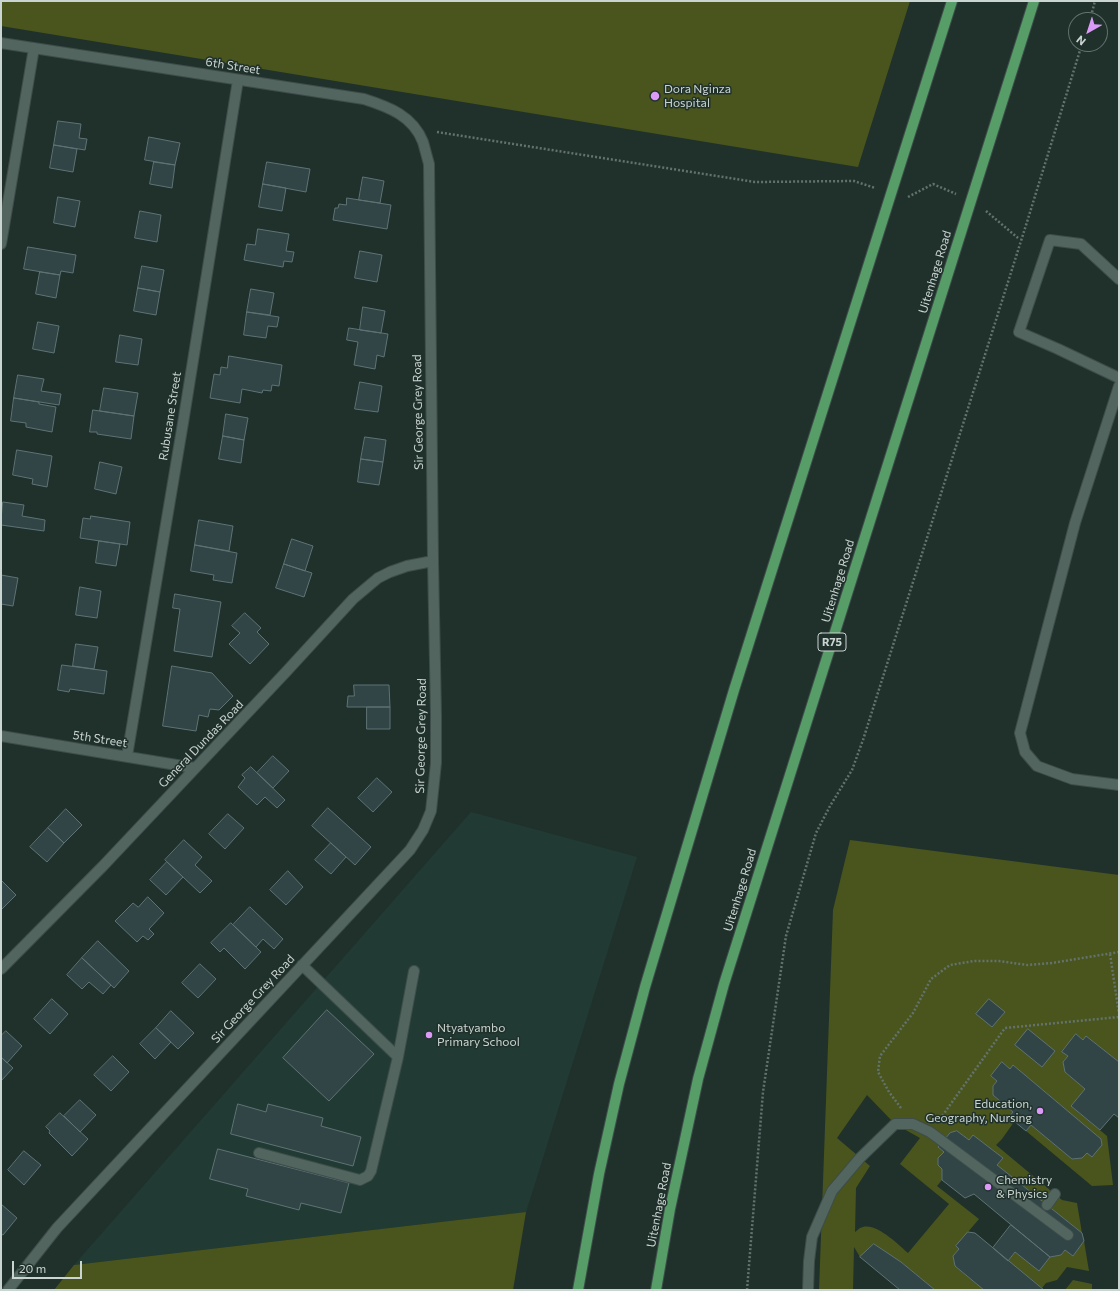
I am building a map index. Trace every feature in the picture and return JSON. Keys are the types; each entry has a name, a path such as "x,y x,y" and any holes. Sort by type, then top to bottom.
{"main road":[{"path":"578,1290 599,1174 619,1084 645,987 734,690 952,1"},
{"name":"Uitenhage Road","path":"656,1290 670,1209 698,1079 724,984 1034,1"}],"street":[{"name":"6th Street","path":"1,43 364,100 382,105 407,119 416,129 423,142 428,164"},
{"path":"1,244 34,48"},
{"name":"Rubusane Street","path":"127,756 183,423 238,80"},
{"name":"Sir George Grey Road","path":"8,1290 57,1228 410,850 423,830 431,811 436,763 436,715 428,164"},
{"path":"1119,279 1080,244 1050,240 1019,332 1119,378"},
{"path":"1119,386 1075,523 1020,733 1025,752 1037,766 1072,779 1119,785"},
{"name":"General Dundas Road","path":"1,968 103,866 353,600 378,578 390,572 407,566 433,561"},
{"name":"5th Street","path":"1,736 195,768"},
{"path":"302,965 398,1058"},
{"path":"260,1153 360,1180 368,1176 398,1058 414,971"},
{"path":"808,1290 812,1237 832,1191 857,1161 895,1124 913,1124 930,1132 1068,1234"},
{"path":"1047,1205 1055,1194"}],"path":[{"path":"1092,12 1095,1"},
{"path":"747,1290 763,1092 786,936 816,834 830,806 852,770 863,740 1080,52"},
{"path":"416,129 755,182 854,181 905,198 933,184 971,200 1018,238"},
{"path":"913,1124 889,1092 878,1072 880,1056 914,1013 931,979 950,966 974,961 999,961 1027,965 1052,963 1119,952"},
{"path":"1110,954 1119,1014"},
{"path":"930,1132 1005,1028 1119,1017"}],"shaded area":[{"name":"Ntyatyambo Primary School","path":"471,812 637,857 526,1212 74,1265"}],"green space":[{"name":"Dora Nginza Hospital","path":"1,1 910,1 858,167 1,26"},
{"path":"850,840 1119,875 1119,1062 1086,1036 1083,1040 1076,1034 1062,1051 1068,1056 1063,1062 1065,1072 1085,1089 1071,1106 1107,1136 1113,1185 1092,1186 1026,1131 1031,1125 1072,1159 1082,1158 1087,1153 1102,1145 1101,1139 1013,1065 1010,1069 1002,1062 991,1076 997,1081 993,1086 993,1095 1013,1112 1009,1117 1014,1122 996,1145 1062,1200 1077,1203 1082,1233 997,1165 1003,1158 973,1135 969,1140 957,1131 950,1133 938,1147 944,1152 938,1159 938,1165 942,1169 942,1180 937,1186 979,1219 956,1246 959,1249 953,1256 955,1266 984,1290 935,1290 901,1262 874,1244 860,1257 854,1247 853,1290 819,1290 833,910","holes":["867,1095 895,1124 920,1138 900,1164 949,1204 908,1253 886,1234 872,1227 866,1226 855,1232 856,1188 870,1166 837,1138"]},
{"path":"526,1212 513,1290 54,1290 74,1265"},
{"path":"1084,1241 1089,1271 1067,1267 1057,1280 1046,1283 1042,1288 1008,1261 1015,1252 1039,1270 1050,1257 1061,1255 1065,1250 1073,1256"},
{"path":"1073,1280 1092,1284 1092,1290 1065,1290"}],"building":[{"path":"58,121 81,124 79,138 87,139 85,150 54,145"},
{"path":"149,137 180,143 175,165 145,160"},
{"path":"54,145 77,149 73,172 50,168"},
{"path":"154,162 175,165 172,188 150,184"},
{"path":"267,162 310,169 306,192 263,184"},
{"path":"363,177 384,181 380,203 359,200"},
{"path":"263,184 286,188 282,211 259,207"},
{"path":"58,197 80,201 75,227 54,223"},
{"path":"347,198 391,205 387,229 333,220 335,208 338,208 339,204 346,205"},
{"path":"140,211 161,215 157,242 135,238"},
{"path":"258,229 289,234 286,251 294,252 292,262 284,261 283,267 244,260 247,244 255,245"},
{"path":"28,247 76,255 73,273 61,271 60,275 24,269"},
{"path":"360,251 382,255 377,282 355,278"},
{"path":"142,266 164,270 160,292 138,288"},
{"path":"40,272 60,275 56,298 36,294"},
{"path":"138,288 160,292 156,315 134,311"},
{"path":"251,289 274,293 270,315 247,312"},
{"path":"363,307 385,311 381,333 360,330"},
{"path":"247,312 279,317 277,327 268,326 266,338 244,335"},
{"path":"38,322 59,326 54,353 33,349"},
{"path":"349,328 388,334 384,357 377,355 375,369 354,365 358,342 347,340"},
{"path":"120,335 142,339 138,365 116,362"},
{"path":"229,356 282,365 279,386 272,385 271,391 263,390 262,393 242,389 240,403 210,398 214,374 220,375 221,367 227,368"},
{"path":"18,375 44,379 41,391 61,394 59,405 14,398"},
{"path":"360,382 382,386 378,412 355,409"},
{"path":"104,388 138,393 134,416 100,411"},
{"path":"14,398 39,402 39,404 56,407 52,432 26,427 26,423 11,421"},
{"path":"93,410 134,416 131,439 90,432"},
{"path":"226,414 248,418 244,440 223,436"},
{"path":"223,436 244,440 241,463 219,459"},
{"path":"365,437 386,440 383,462 361,459"},
{"path":"17,450 52,456 47,487 32,484 33,479 13,475"},
{"path":"361,459 383,462 379,485 358,482"},
{"path":"100,462 122,467 116,494 95,489"},
{"path":"3,502 24,505 22,516 45,520 44,531 1,525"},
{"path":"91,516 130,522 127,545 80,538 83,518 90,519"},
{"path":"199,520 233,526 229,551 195,545"},
{"path":"292,539 313,546 305,571 284,564"},
{"path":"99,541 120,544 116,566 96,563"},
{"path":"195,545 237,553 232,583 213,580 214,575 191,571"},
{"path":"284,564 312,573 304,597 276,588"},
{"path":"1,575 18,578 13,606 1,604"},
{"path":"80,587 101,591 97,618 76,615"},
{"path":"175,594 221,602 212,657 174,651 180,609 173,608"},
{"path":"245,613 261,628 257,632 269,644 250,664 229,644 240,633 232,626"},
{"path":"76,644 98,647 94,669 73,666"},
{"path":"62,665 107,671 104,694 70,689 69,692 58,690"},
{"path":"172,666 212,673 233,696 219,710 210,709 208,717 199,715 196,731 163,726"},
{"path":"354,685 389,685 390,707 347,707 348,696 354,696"},
{"path":"367,707 390,707 390,729 367,729"},
{"path":"273,756 289,771 273,788 257,773"},
{"path":"251,767 285,800 277,808 265,797 257,805 238,787 245,778 242,775"},
{"path":"377,778 392,792 373,812 358,798"},
{"path":"328,808 371,847 355,865 312,826"},
{"path":"66,809 82,825 64,843 48,828"},
{"path":"228,814 244,828 225,849 209,834"},
{"path":"48,828 64,843 47,862 30,847"},
{"path":"184,840 202,857 195,865 212,881 200,893 165,860"},
{"path":"331,843 346,857 331,874 315,860"},
{"path":"167,862 183,877 166,895 150,880"},
{"path":"288,871 303,887 286,905 270,890"},
{"path":"1,880 16,895 1,910"},
{"path":"148,897 164,913 149,929 154,934 148,940 143,936 137,942 115,921 133,903 138,907"},
{"path":"250,907 283,939 274,949 263,939 256,947 233,925"},
{"path":"231,923 261,952 245,969 224,948 220,952 211,943"},
{"path":"98,941 129,971 114,988 82,958"},
{"path":"82,958 111,985 103,994 89,982 82,989 67,975"},
{"path":"200,964 216,979 198,998 182,983"},
{"path":"52,999 68,1014 50,1034 34,1019"},
{"path":"989,999 1005,1012 992,1027 976,1014"},
{"path":"327,1010 374,1054 329,1101 283,1058"},
{"path":"171,1011 194,1033 178,1049 156,1028"},
{"path":"156,1028 171,1042 155,1059 140,1044"},
{"path":"1028,1029 1055,1051 1042,1067 1015,1045"},
{"path":"6,1031 22,1046 7,1063 1,1057 1,1036"},
{"path":"1076,1034 1083,1040 1086,1036 1119,1062 1119,1118 1114,1114 1100,1130 1071,1106 1085,1089 1065,1072 1063,1062 1068,1056 1062,1052"},
{"path":"113,1056 129,1072 111,1091 94,1075"},
{"path":"1,1057 13,1068 1,1081"},
{"name":"Education, Geography, Nursing","path":"1002,1062 1010,1069 1013,1065 1101,1139 1102,1145 1092,1157 1087,1153 1082,1158 1072,1159 1031,1125 1026,1131 1009,1117 1013,1112 993,1095 993,1086 997,1081 991,1076"},
{"path":"80,1100 96,1115 80,1132 64,1116"},
{"path":"238,1104 266,1112 268,1104 323,1118 321,1126 361,1137 353,1166 231,1134"},
{"path":"60,1113 88,1139 72,1156 49,1133 50,1131 46,1127"},
{"name":"Chemistry & Physics","path":"957,1131 969,1140 973,1135 1003,1158 997,1165 1082,1233 1084,1241 1073,1256 1065,1250 1061,1255 1050,1257 974,1194 965,1198 942,1180 942,1169 938,1165 938,1158 944,1152 938,1147 950,1133"},
{"path":"218,1149 349,1183 341,1213 301,1203 299,1210 246,1196 248,1189 210,1179"},
{"path":"24,1151 41,1165 24,1185 8,1170"},
{"path":"1,1204 17,1218 3,1235 1,1234"},
{"name":"Chemistry & Physics","path":"1011,1225 1050,1257 1039,1271 1015,1252 1008,1261 993,1248"},
{"path":"968,1232 975,1233 1044,1290 984,1290 955,1266 953,1256 959,1249 956,1246"},
{"path":"874,1244 901,1262 935,1290 900,1290 860,1257"}],"place":[{"name":"Dora Nginza Hospital","path":"655,96"},
{"name":"Ntyatyambo Primary School","path":"429,1035"},
{"name":"Education, Geography, Nursing","path":"1040,1111"},
{"name":"Chemistry & Physics","path":"988,1187"}]}
